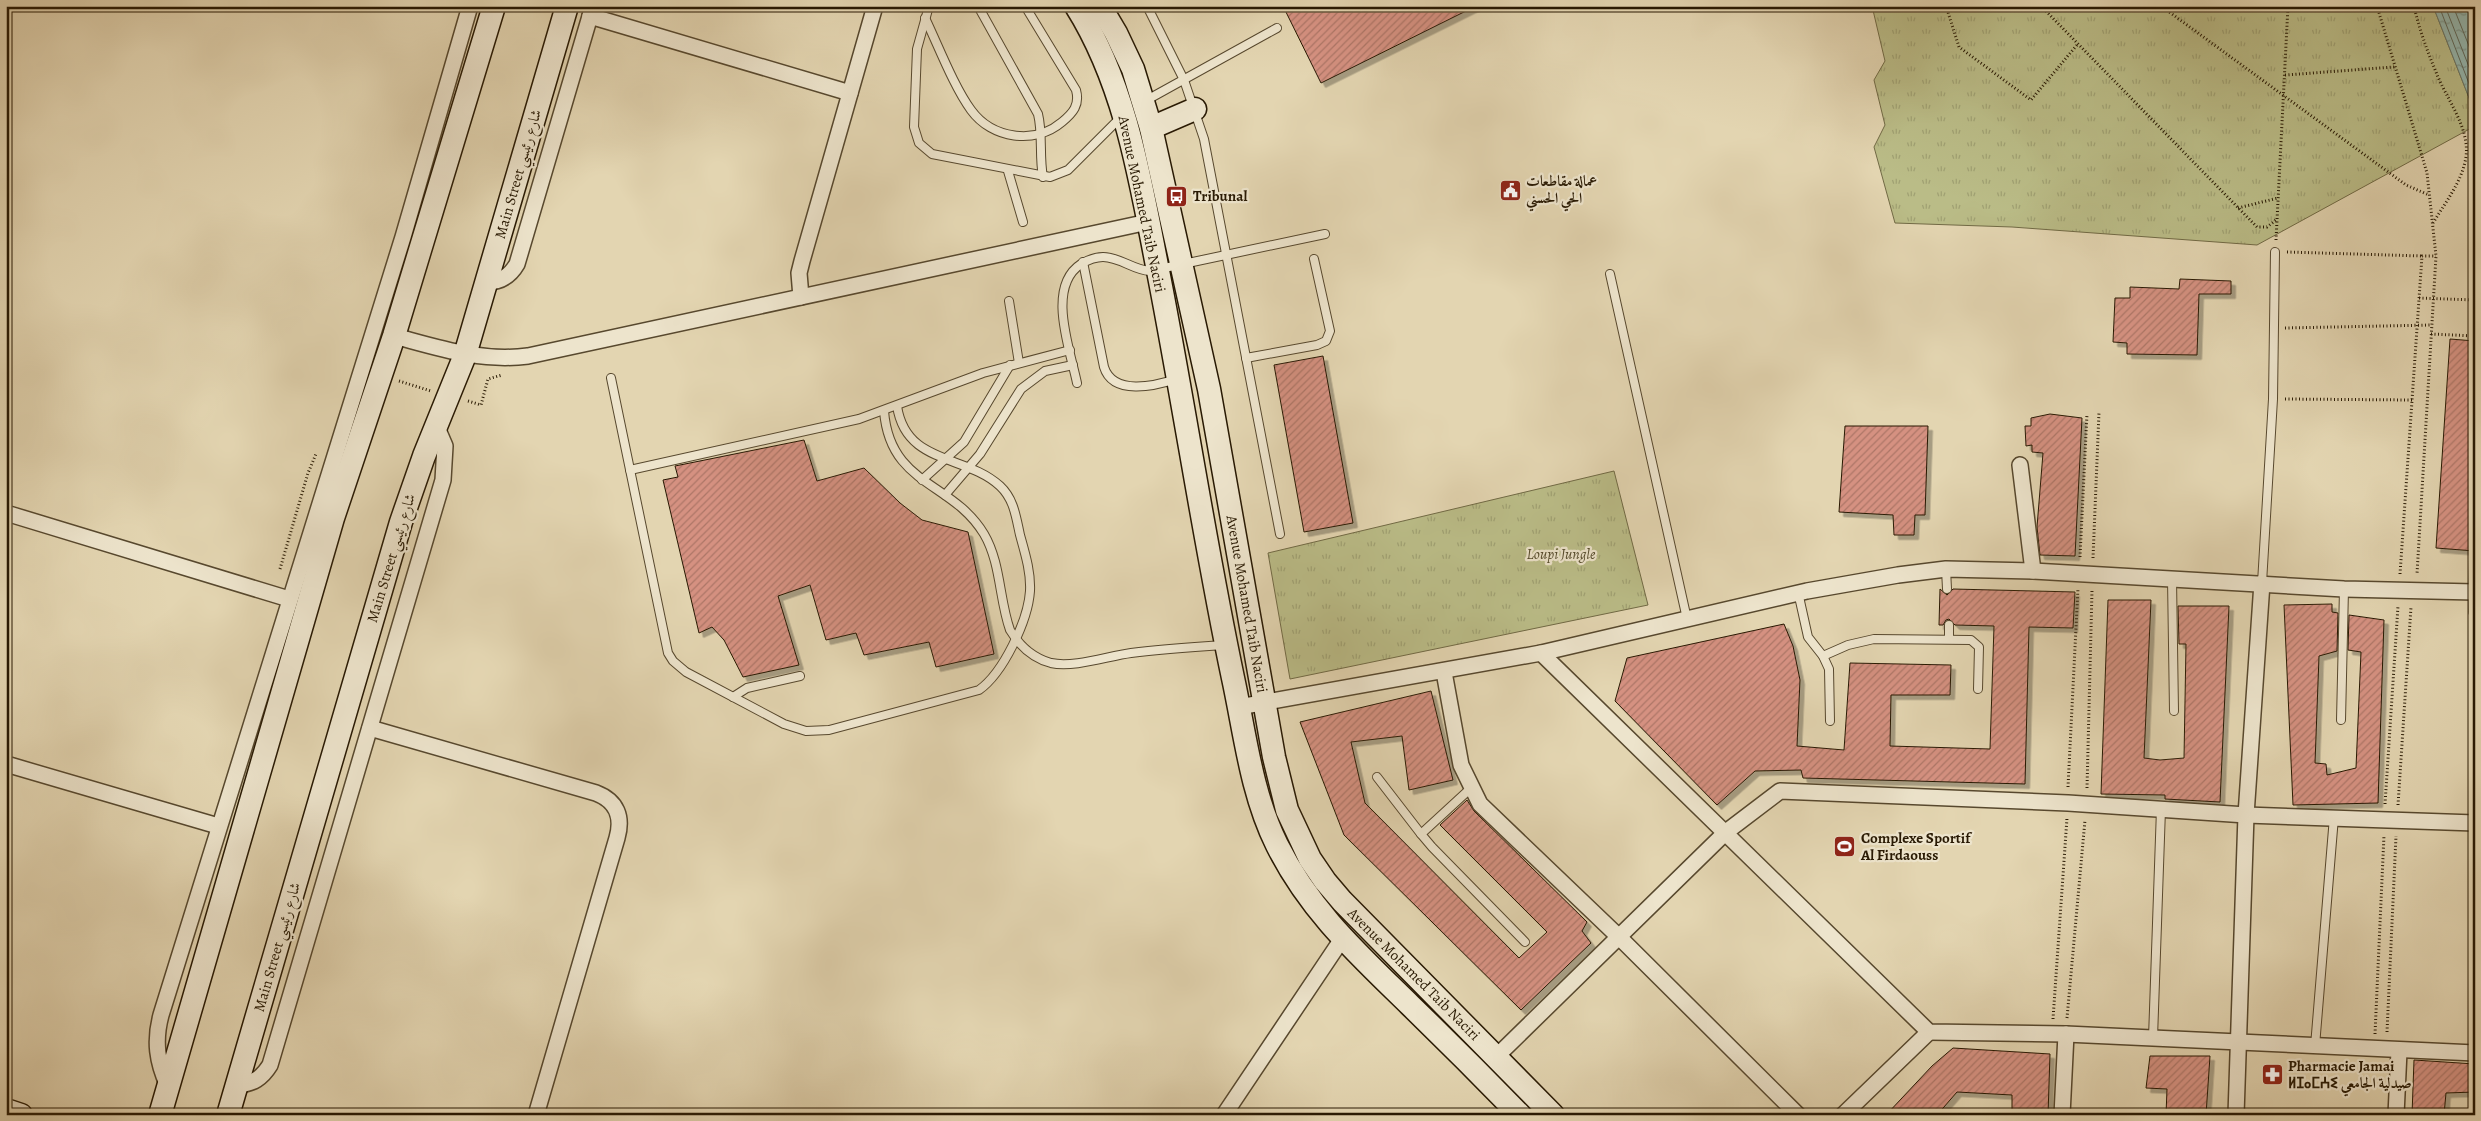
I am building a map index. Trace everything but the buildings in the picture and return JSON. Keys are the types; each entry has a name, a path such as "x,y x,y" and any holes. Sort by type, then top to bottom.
{"street":[{"path":"168,1086 158,1058 157,1029 218,826 403,237 470,6"},
{"path":"160,1115 333,518 394,336 494,6"},
{"name":"Main Street شارع رئيسي","path":"228,1115 402,522 436,425 465,355 567,6"},
{"path":"801,297 799,285 802,261 875,6"},
{"name":"Avenue Mohamed Taib Naciri","path":"1076,6 1106,64 1123,115 1148,222 1226,645 1256,789 1275,841 1303,890 1342,939 1520,1115"},
{"name":"Avenue Mohamed Taib Naciri","path":"1100,6 1116,33 1133,69 1152,128 1209,389 1264,702 1282,792 1298,835 1310,859 1342,901 1554,1115"},
{"path":"487,282 501,280 508,276 517,264 591,11 850,93"},
{"path":"1152,128 1195,109"},
{"path":"394,336 465,355 508,358 528,356 1148,222"},
{"path":"237,1085 253,1082 260,1078 270,1065 443,480 446,457 436,425"},
{"path":"2020,465 2033,571"},
{"path":"6,513 289,599"},
{"path":"1239,707 1444,672 1541,653 1798,592 1889,576 1946,569 2033,571 2172,580 2262,582 2344,589 2474,592"},
{"path":"2236,1115 2246,814 2262,582"},
{"path":"1541,653 1929,1032 2059,1034 2475,1053"},
{"path":"1444,672 1461,765 1480,804 1619,937 1798,1115"},
{"path":"370,728 596,793 610,801 618,814 620,822 617,838 536,1115"},
{"path":"6,764 218,826"},
{"path":"1496,1057 1726,832 1774,794 1786,790 2068,803 2246,814 2475,823"},
{"path":"1224,1115 1342,939"},
{"path":"1843,1115 1929,1032"},
{"path":"2059,1034 2062,1115"},
{"path":"2396,1115 2399,1051"},
{"path":"6,1110 21,1115"}],"lane":[{"path":"929,6 920,33 915,65 914,127 919,143 925,150 940,158 1043,177 1057,176 1068,170 1123,115 1277,28"},
{"path":"978,6 1038,114 1043,177"},
{"path":"925,18 965,102 974,115 988,126 1010,135 1041,136 1074,111 1077,96 1025,6"},
{"path":"1147,6 1184,80 1195,109 1211,170 1280,534"},
{"path":"1008,171 1024,222"},
{"path":"1077,383 1062,310 1062,293 1069,275 1083,262 1103,257 1117,259 1143,271 1157,270 1325,234"},
{"path":"2262,582 2273,399 2275,252"},
{"path":"1246,358 1317,345 1326,341 1330,331 1314,259"},
{"path":"1083,262 1104,367 1110,379 1122,384 1136,386 1178,378"},
{"path":"1610,274 1687,619"},
{"path":"1009,301 1020,363"},
{"path":"630,470 835,425 884,412 957,383 1010,365 1070,350"},
{"path":"945,496 969,468 1021,389 1045,372 1073,364"},
{"path":"922,480 946,459 972,431 1010,365"},
{"path":"611,378 668,653 673,661 686,672 733,697 794,728 817,731 829,730 979,690 995,676 1025,616 1030,590 1027,565 1016,514 1010,498 999,485 969,468 931,453 912,440 902,424 897,406"},
{"path":"884,412 888,438 902,462 922,480 965,511 984,535 996,564 1006,619 1015,638 1032,654 1046,661 1060,664 1156,650 1226,645"},
{"path":"2473,612 2474,559"},
{"path":"1946,569 1946,589"},
{"path":"2172,580 2174,711"},
{"path":"2341,720 2344,589"},
{"path":"1798,592 1808,637 1816,650 1823,656 1829,669 1830,721"},
{"path":"1949,625 1949,639"},
{"path":"1823,656 1848,645 1874,639 1971,640 1977,644 1979,651 1978,689"},
{"path":"733,697 752,687 800,676"},
{"path":"1377,777 1432,848 1525,942"},
{"path":"1421,834 1471,788"},
{"path":"2153,1038 2161,809"},
{"path":"2315,1046 2334,817"}],"path":[{"path":"1946,6 1959,47 2031,100 2077,45"},
{"path":"1947,11 1966,6"},
{"path":"2041,6 2077,45 2257,227 2267,227 2277,220"},
{"path":"2161,6 2284,94 2406,185 2429,195"},
{"path":"2288,6 2275,252 2436,256"},
{"path":"2377,6 2427,173 2436,256 2416,590"},
{"path":"2414,6 2436,74 2460,125 2466,143 2466,161 2456,185 2432,223"},
{"path":"2284,75 2394,67"},
{"path":"2238,208 2278,198"},
{"path":"2374,1049 2384,819 2422,256"},
{"path":"2419,298 2475,300"},
{"path":"2274,328 2432,325"},
{"path":"2431,334 2475,336"},
{"path":"2273,399 2412,400"},
{"path":"2059,1034 2068,803 2099,412"},
{"path":"2085,575 2087,414"}],"green space":[{"path":"1872,6 2433,6 2475,113 2475,126 2257,245 2012,227 1895,223 1874,147 1885,125 1874,80 1885,61"},
{"name":"Loupi Jungle","path":"1614,471 1648,605 1290,679 1268,553"}],"water":[{"path":"2433,6 2475,6 2475,113"}],"place":[{"name":"عمالة مقاطعات الحي الحسني","path":"1510,190"},
{"name":"Tribunal","path":"1177,196"},
{"name":"Complexe Sportif Al Firdaouss","path":"1845,847"},
{"name":"Pharmacie Jamai ⵍⵊⴰⵎⵄⵉ صيدلية الجامعي","path":"2272,1075"}]}
